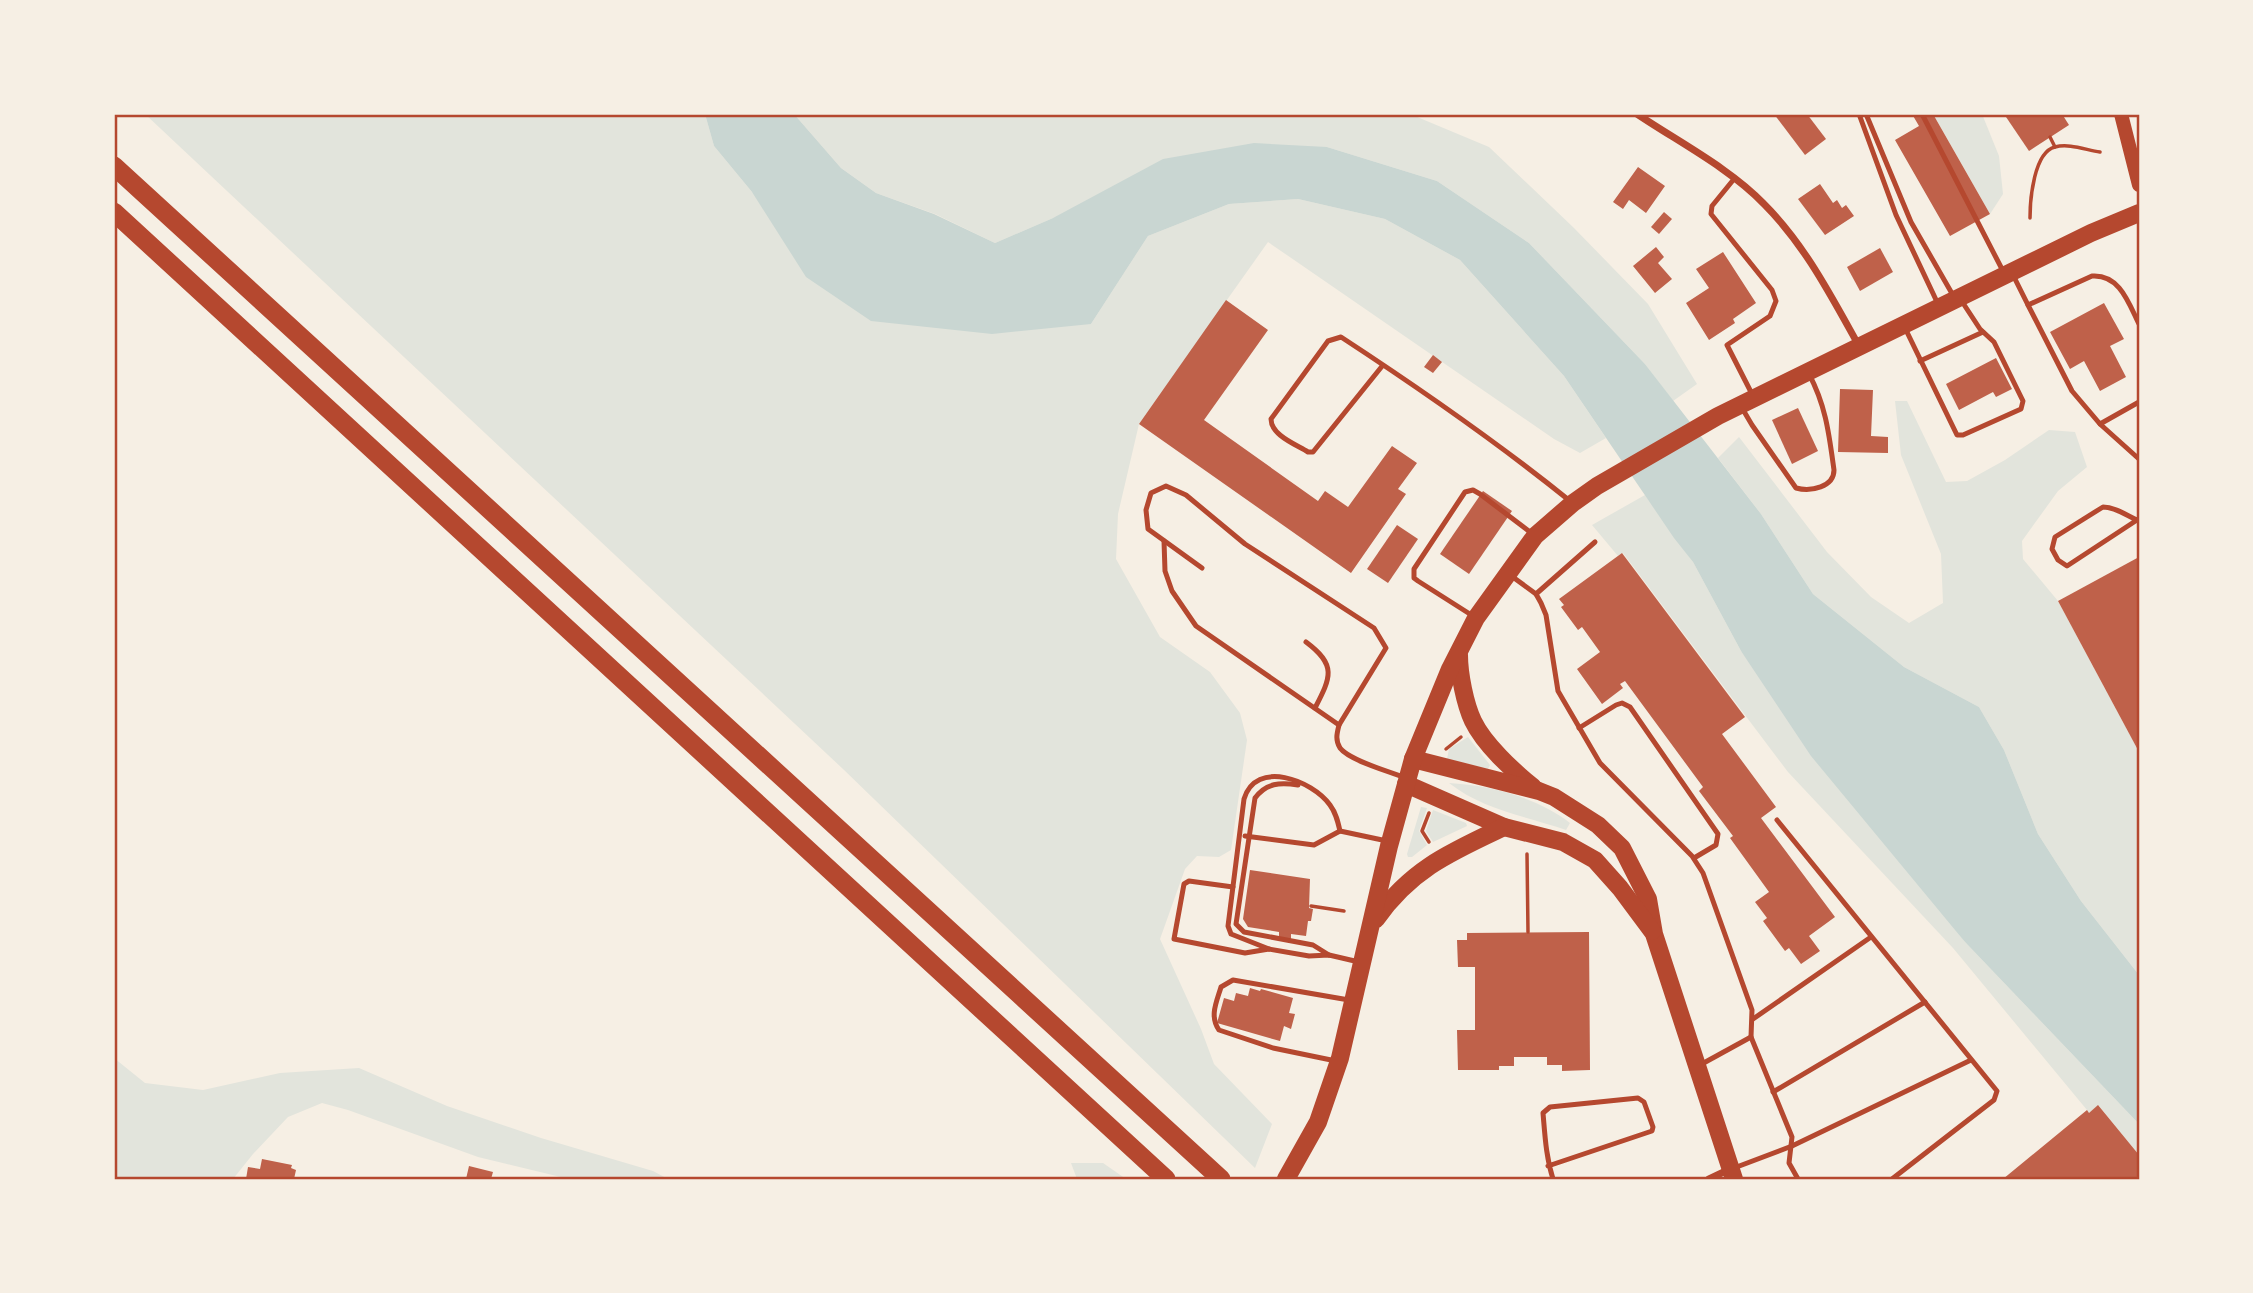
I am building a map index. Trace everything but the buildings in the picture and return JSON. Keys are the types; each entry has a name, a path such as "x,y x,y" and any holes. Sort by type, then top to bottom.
{"highway":[{"path":"114,166 1221,1179"},
{"path":"114,212 1166,1179"}],"main road":[{"path":"2121,114 2139,185"},
{"path":"1290,1172 1318,1122 1339,1062 1390,842 1413,759 1458,652 1476,618 1535,536 1597,486 1718,416 2091,233 2139,213"},
{"path":"1458,652 1459,670 1473,721 1515,773 1539,791 1573,808 1598,825 1622,848 1648,899 1654,934 1732,1174"},
{"path":"1413,759 1539,791"},
{"path":"1406,781 1504,827 1563,842 1595,860 1654,934"},
{"path":"1370,928 1394,896 1432,863 1452,850 1504,827"}],"street":[{"path":"1637,114 1734,179 1765,204 1804,252 1860,347"},
{"path":"1709,1179 1732,1174"}],"lane":[{"path":"1859,114 1896,215 1952,301 1994,342 2023,406 1963,435 1957,435 1903,326"},
{"path":"1866,114 1912,222 1952,301"},
{"path":"1922,114 2028,305 2072,391 2100,424 2139,458"},
{"path":"1734,179 1712,206 1711,214 1772,290 1776,306 1770,316 1727,345 1752,425 1797,488 1811,490 1830,482 1833,470 1826,414 1809,373"},
{"path":"2028,305 2092,276 2101,276 2120,287 2139,324"},
{"path":"1920,361 1983,332"},
{"path":"1383,365 1313,452 1308,452 1276,432 1271,425 1271,419 1330,339 1341,337 1383,365 1522,462 1573,503"},
{"path":"2100,424 2139,402"},
{"path":"1202,568 1147,529 1146,510 1150,493 1166,486 1186,495 1245,544 1374,628 1386,648 1339,725 1336,736 1340,748 1406,781"},
{"path":"1476,618 1418,581 1413,574 1465,492 1473,490 1480,494 1535,536"},
{"path":"2103,507 2138,520 2067,566 2058,560 2052,549 2056,537 2103,507"},
{"path":"1164,541 1165,571 1172,592 1196,626 1339,725"},
{"path":"1536,594 1595,542"},
{"path":"1507,574 1536,594 1546,615 1558,691 1600,763 1694,859 1703,873 1752,1010 1751,1037 1792,1137 1789,1163 1798,1179"},
{"path":"1306,642 1322,654 1328,666 1329,682 1315,708"},
{"path":"1579,728 1616,705 1622,703 1630,707 1718,835 1716,845 1694,859"},
{"path":"1340,831 1329,803 1311,789 1279,777 1271,776 1255,781 1244,799 1228,930 1235,936 1269,949 1362,962"},
{"path":"1311,789 1280,783 1263,788 1255,798 1236,923 1249,934 1313,945 1329,956"},
{"path":"1777,820 1997,1091 1994,1100 1892,1179"},
{"path":"1240,835 1314,845 1340,831 1390,842"},
{"path":"1233,887 1189,881 1182,886 1174,939 1245,953 1269,949"},
{"path":"1753,1019 1871,937"},
{"path":"1339,1062 1273,1048 1219,1030 1214,1017 1216,1002 1221,987 1233,980 1353,1000"},
{"path":"1773,1092 1925,1002"},
{"path":"1697,1066 1751,1037"},
{"path":"1732,1174 1971,1060"},
{"path":"1548,1166 1652,1131 1644,1102 1639,1098 1550,1107 1545,1110 1543,1113 1548,1166 1553,1179"}],"path":[{"path":"2050,137 2056,147"},
{"path":"2030,218 2032,187 2043,155 2056,147 2100,152"},
{"path":"1443,758 1446,747 1465,735"},
{"path":"1429,842 1422,831 1430,809"},
{"path":"1527,846 1528,932"},
{"path":"1311,906 1344,911"}],"shaded area":[{"path":"145,114 705,114 714,146 752,192 1091,324 1148,236 1229,204 1298,199 1385,219 1460,260 1564,376 1606,438 1580,453 1554,439 1268,242 1139,424 1118,514 1116,559 1160,637 1210,672 1240,713 1247,740 1231,850 1219,857 1197,856 1185,869 1160,939 1214,1064 1272,1124 1255,1168 843,769"},
{"path":"705,114 794,114 841,168 876,193 934,214 995,243 1053,218 1163,159 1254,143 1327,147 1437,181 1529,243 1645,364 1761,514 1813,594 1904,667 1979,707 2004,750 2038,834 2081,901 2139,975 2139,1124 1965,942 1811,756 1741,651 1693,562 1564,376 1460,260 1385,219 1298,199 1229,204 1148,236 1091,324 992,334 871,321 806,277 752,192 714,146"},
{"path":"794,114 1410,114 1489,147 1648,304 1697,384 1673,401 1645,364 1529,243 1437,181 1327,147 1053,218 995,243 935,214 876,193 841,168"},
{"path":"1933,114 1982,114 1999,156 2003,194 1990,214"},
{"path":"1895,401 1907,401 1946,482 1967,481 2005,460 2049,430 2075,432 2087,467 2058,491 2022,541 2023,559 2058,601 2139,752 2139,975 2081,901 2038,834 2004,750 1979,707 1904,667 1813,594 1761,514 1718,458 1739,437 1827,552 1871,597 1909,623 1943,603 1941,554 1901,455"},
{"path":"1645,495 1693,562 1741,651 1965,942 2139,1124 2139,1155 2099,1106 2089,1113 1953,948 1788,772 1623,553 1618,556 1592,525"},
{"path":"1468,737 1490,765 1488,769 1447,759 1449,749"},
{"path":"1449,783 1513,794 1544,806 1570,823 1566,830 1505,811 1476,800"},
{"path":"1421,807 1427,808 1419,831 1427,845 1412,857 1408,857 1407,854"},
{"path":"1433,810 1466,823 1467,826 1433,842 1426,831"},
{"path":"114,1058 145,1083 203,1090 280,1073 359,1068 447,1106 541,1138 653,1171 668,1179 569,1179 478,1157 322,1103 288,1117 233,1179 114,1179"},
{"path":"1071,1163 1103,1163 1126,1179 1077,1179"}]}
